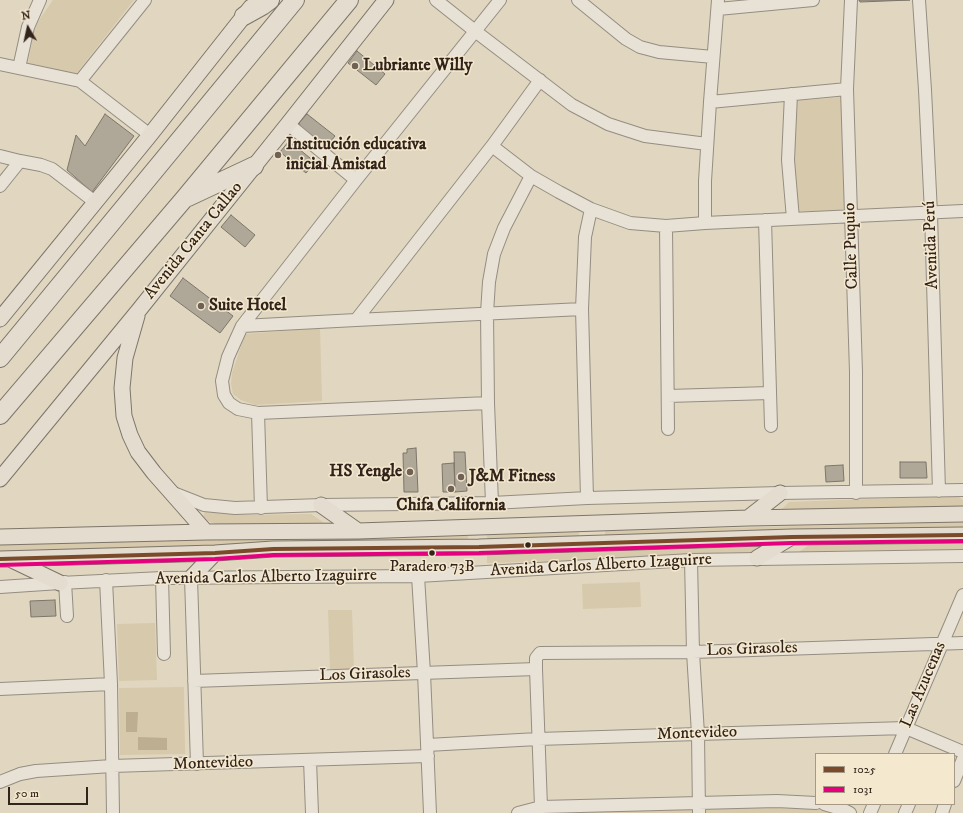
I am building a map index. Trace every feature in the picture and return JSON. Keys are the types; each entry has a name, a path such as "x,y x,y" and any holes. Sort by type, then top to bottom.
{"highway":[{"path":"244,16 270,0"},
{"path":"0,358 295,0"},
{"name":"Avenida Canta Callao","path":"0,415 184,199 349,0"},
{"path":"184,199 254,166"}],"main road":[{"path":"0,319 256,0"},
{"name":"Avenida Canta Callao","path":"0,479 139,310 386,0"},
{"path":"139,310 125,358 122,388 124,416 130,435 138,452 154,473 206,532"},
{"path":"748,518 780,493"},
{"path":"321,505 358,531"},
{"path":"0,537 206,532 358,531 748,518 963,514"},
{"path":"593,543 590,539 589,532 597,523"},
{"path":"272,532 278,543 273,549"},
{"name":"Avenida Carlos Alberto Izaguirre","path":"5,558 215,553 273,549 479,547 792,537 963,535"},
{"path":"757,558 792,537"},
{"path":"191,578 215,553"},
{"path":"5,558 63,582"}],"street":[{"path":"19,68 28,27 40,0"},
{"path":"80,81 145,0"},
{"path":"436,0 572,104 608,124 645,136 707,144"},
{"path":"488,403 258,413 238,409 229,403 224,395 222,381 228,358 242,326 356,180 500,0"},
{"path":"578,0 626,39 640,47 659,52 714,57"},
{"path":"705,223 707,144 718,4 813,0"},
{"name":"Calle Puquio","path":"851,0 847,89 856,372 856,492"},
{"name":"Avenida Perú","path":"919,0 925,83 931,213 939,490"},
{"path":"0,64 80,81 150,134"},
{"path":"356,320 492,146 540,80"},
{"path":"710,102 847,89"},
{"path":"791,94 788,160 793,219"},
{"path":"288,124 356,180"},
{"path":"492,146 531,176 558,192 591,209 630,223 666,226 963,211"},
{"path":"0,156 52,168 95,202"},
{"path":"0,186 20,161"},
{"path":"492,502 488,403 487,313 489,282 494,254 504,228 531,176"},
{"path":"587,498 582,309 585,237 591,209"},
{"path":"765,220 771,426"},
{"path":"666,226 668,429"},
{"path":"242,326 582,309"},
{"path":"668,396 770,393"},
{"path":"258,413 261,508"},
{"path":"171,492 204,504 234,508 261,508 321,505 492,502 780,493 963,490"},
{"name":"Avenida Carlos Alberto Izaguirre","path":"0,587 63,582 162,578 418,576 691,560 963,556"},
{"path":"691,560 698,734 699,808"},
{"path":"418,576 430,813"},
{"path":"162,578 164,654"},
{"path":"191,578 197,764"},
{"path":"106,580 111,684 113,813"},
{"path":"63,582 67,616"},
{"name":"Las Azucenas","path":"895,753 963,595"},
{"name":"Los Girasoles","path":"194,681 536,669 536,658 540,653 694,652 963,644"},
{"path":"536,669 541,807"},
{"path":"0,689 111,684"},
{"name":"Montevideo","path":"0,782 20,774 36,771 112,766 310,760 538,739 698,734 906,728 963,752"},
{"path":"955,779 963,759"},
{"path":"310,760 312,813"},
{"path":"518,813 541,807 699,808 778,800 815,803"},
{"path":"827,805 850,813"}],"shaded area":[{"path":"53,0 134,0 76,74 28,63 35,26"},
{"path":"842,97 847,212 793,211 795,101"},
{"path":"320,328 322,401 255,405 241,400 233,394 231,384 232,373 245,334"},
{"path":"957,496 963,500 963,507 781,510 789,502"},
{"path":"206,509 239,515 311,514 329,526 233,530 202,519"},
{"path":"963,522 963,530 605,538 605,531"},
{"path":"579,532 579,538 487,540 487,534"},
{"path":"268,534 271,539 265,544 0,552 0,543"},
{"path":"469,534 467,541 292,546 292,540"},
{"path":"963,541 963,550 799,552 810,544"},
{"path":"776,545 766,555 487,563 487,554"},
{"path":"640,582 641,607 583,609 582,584"},
{"path":"328,610 352,610 354,669 330,669"},
{"path":"155,623 157,680 119,681 117,624"},
{"path":"184,687 185,754 120,755 119,688"},
{"path":"126,712 138,712 137,732 126,732"},
{"path":"138,737 167,738 167,750 138,750"},
{"path":"775,806 823,810 830,813 706,813 706,809"},
{"path":"695,809 695,813 533,813"}],"building":[{"path":"859,0 910,0 860,2"},
{"path":"357,51 385,74 376,85 348,63"},
{"path":"105,114 134,136 92,192 67,170 76,135 85,146"},
{"path":"307,114 335,136 326,147 301,127 299,123"},
{"path":"289,141 315,162 306,173 280,152"},
{"path":"231,215 255,235 245,247 221,227"},
{"name":"Suite Hotel","path":"183,278 233,316 220,333 170,296"},
{"name":"HS Yengle","path":"416,448 418,492 404,492 403,453 407,453 407,449"},
{"name":"J&M Fitness","path":"454,452 465,452 467,491 455,492"},
{"path":"900,462 926,462 927,478 900,478"},
{"path":"454,463 455,492 443,492 442,464"},
{"path":"843,465 844,481 826,482 825,466"},
{"path":"55,600 56,616 31,617 30,601"}],"transit line":[{"name":"1025","path":"0,559 215,553 273,549 479,547 792,537 963,535"},
{"name":"1031","path":"0,565 215,559 273,555 479,553 792,543 963,541"}],"place":[{"name":"Lubriante Willy","path":"355,66"},
{"name":"Institución educativa inicial Amistad","path":"278,155"},
{"name":"Suite Hotel","path":"201,306"},
{"name":"HS Yengle","path":"410,472"},
{"name":"J&M Fitness","path":"461,477"},
{"name":"Chifa California","path":"451,489"},
{"name":"Paradero 73B","path":"432,553"}]}
